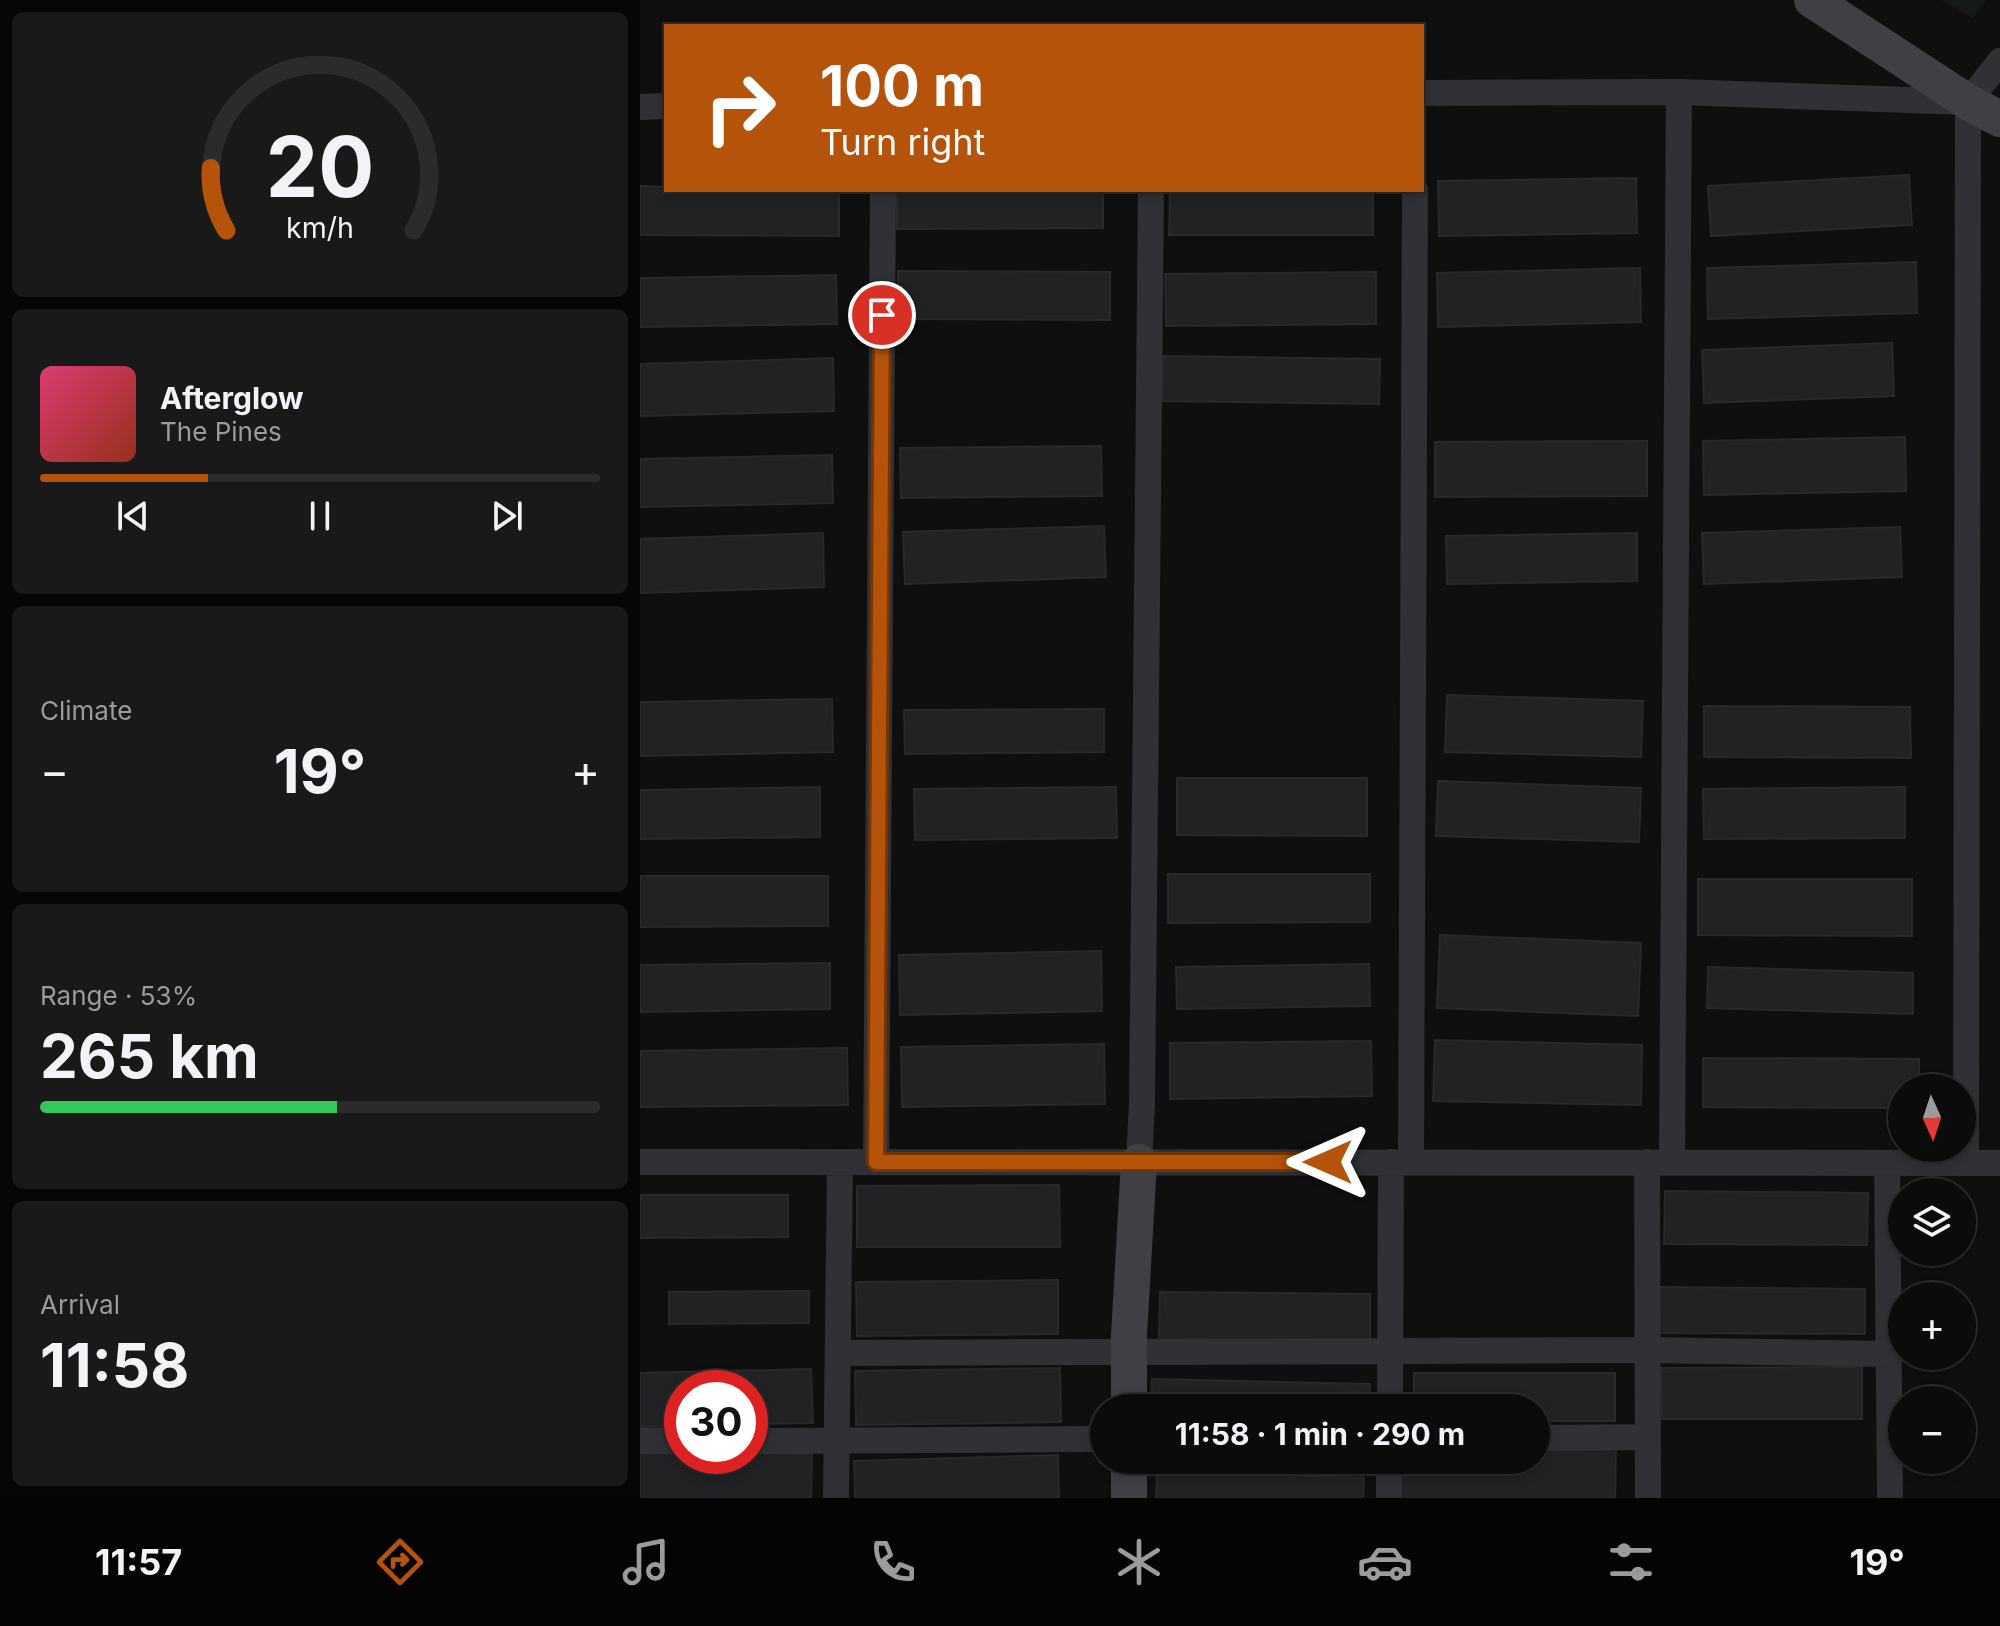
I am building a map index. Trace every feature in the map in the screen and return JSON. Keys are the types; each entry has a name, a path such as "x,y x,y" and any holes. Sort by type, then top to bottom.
{"street":[{"path":"1812,0 1968,102 2000,119"},
{"path":"1966,1163 1968,102 2000,61"},
{"path":"1424,93 1679,92 1968,102"},
{"path":"1648,1498 1648,1350 1660,1162 1679,92"},
{"path":"640,107 664,106"},
{"path":"876,1162 883,192"},
{"path":"1129,1394 1142,1072 1151,192"},
{"path":"1390,1394 1401,1162 1415,192"},
{"path":"640,1162 2000,1163"},
{"path":"836,1498 840,1162"},
{"path":"1887,1163 1888,1282"},
{"path":"838,1353 1648,1350 1888,1354"},
{"path":"1889,1370 1890,1498"},
{"path":"1550,1438 1648,1437"},
{"path":"768,1441 1090,1439"},
{"path":"640,1441 664,1441"},
{"path":"1129,1474 1129,1498"},
{"path":"1389,1474 1389,1498"}],"shaded area":[{"path":"1941,0 1986,0 1973,18"}],"building":[{"path":"1909,175 1912,225 1711,236 1708,186"},
{"path":"1636,178 1637,233 1439,236 1438,181"},
{"path":"640,186 664,187 664,192 839,192 839,236 640,235"},
{"path":"897,192 1103,192 1103,228 897,229"},
{"path":"1170,192 1373,192 1373,235 1169,235"},
{"path":"1916,262 1917,313 1708,319 1707,268"},
{"path":"1640,268 1641,322 1438,327 1437,273"},
{"path":"898,271 1110,272 1110,320 898,319"},
{"path":"1376,272 1376,324 1166,326 1165,274"},
{"path":"836,275 837,324 640,327 640,278"},
{"path":"1892,343 1894,396 1704,403 1702,350"},
{"path":"1163,356 1380,359 1379,404 1163,401"},
{"path":"833,358 834,411 640,416 640,364"},
{"path":"1905,437 1906,491 1704,495 1703,441"},
{"path":"1647,441 1647,496 1435,497 1435,442"},
{"path":"1101,446 1102,496 901,498 900,448"},
{"path":"832,455 833,503 640,507 640,459"},
{"path":"1104,526 1106,577 905,584 903,532"},
{"path":"1900,527 1902,577 1704,584 1702,533"},
{"path":"823,533 824,587 640,593 640,539"},
{"path":"1637,533 1637,581 1447,584 1446,536"},
{"path":"1447,695 1643,701 1641,757 1445,752"},
{"path":"832,699 833,752 640,756 640,702"},
{"path":"1704,706 1910,707 1911,758 1704,757"},
{"path":"1104,709 1104,752 905,754 904,710"},
{"path":"1177,778 1367,778 1367,836 1177,835"},
{"path":"1438,781 1641,788 1639,842 1436,836"},
{"path":"820,787 820,837 640,839 640,790"},
{"path":"1116,787 1117,838 915,840 914,789"},
{"path":"1905,787 1905,838 1704,839 1703,789"},
{"path":"1168,874 1370,874 1370,922 1168,923"},
{"path":"640,876 828,876 828,926 640,927"},
{"path":"1698,879 1912,879 1912,936 1698,935"},
{"path":"1440,935 1641,943 1638,1016 1437,1008"},
{"path":"1101,951 1102,1011 900,1015 899,955"},
{"path":"830,963 830,1009 640,1012 640,965"},
{"path":"1369,964 1370,1006 1177,1009 1176,967"},
{"path":"1708,967 1913,973 1913,1014 1707,1008"},
{"path":"1435,1040 1642,1045 1641,1105 1433,1101"},
{"path":"1371,1041 1372,1096 1170,1099 1170,1043"},
{"path":"1104,1044 1105,1104 902,1107 901,1047"},
{"path":"847,1048 848,1105 640,1107 640,1051"},
{"path":"1703,1058 1919,1059 1919,1074 1888,1074 1888,1108 1703,1107"},
{"path":"1059,1185 1060,1247 857,1247 857,1186"},
{"path":"1665,1191 1868,1193 1867,1245 1664,1244"},
{"path":"640,1195 788,1195 788,1237 640,1238"},
{"path":"1058,1280 1058,1334 857,1336 856,1282"},
{"path":"1659,1287 1865,1289 1865,1334 1659,1333"},
{"path":"809,1291 809,1323 669,1324 669,1292"},
{"path":"1160,1292 1370,1294 1370,1343 1159,1341"},
{"path":"1862,1367 1862,1419 1662,1419 1661,1368"},
{"path":"1060,1368 1061,1422 856,1425 855,1371"},
{"path":"811,1369 813,1423 768,1424 768,1370"},
{"path":"664,1372 664,1426 640,1427 640,1373"},
{"path":"1414,1373 1615,1373 1615,1421 1550,1421 1550,1394 1414,1394"},
{"path":"1152,1379 1370,1384 1370,1394 1151,1394"},
{"path":"1550,1448 1616,1449 1615,1498 1397,1498 1398,1474 1550,1474"},
{"path":"640,1451 664,1452 664,1474 768,1474 768,1453 812,1454 811,1498 640,1498"},
{"path":"1058,1455 1059,1498 855,1498 854,1461"},
{"path":"1157,1474 1364,1478 1363,1498 1156,1498"}],"route":[{"path":"882,315 876,1162 1328,1162"}]}
